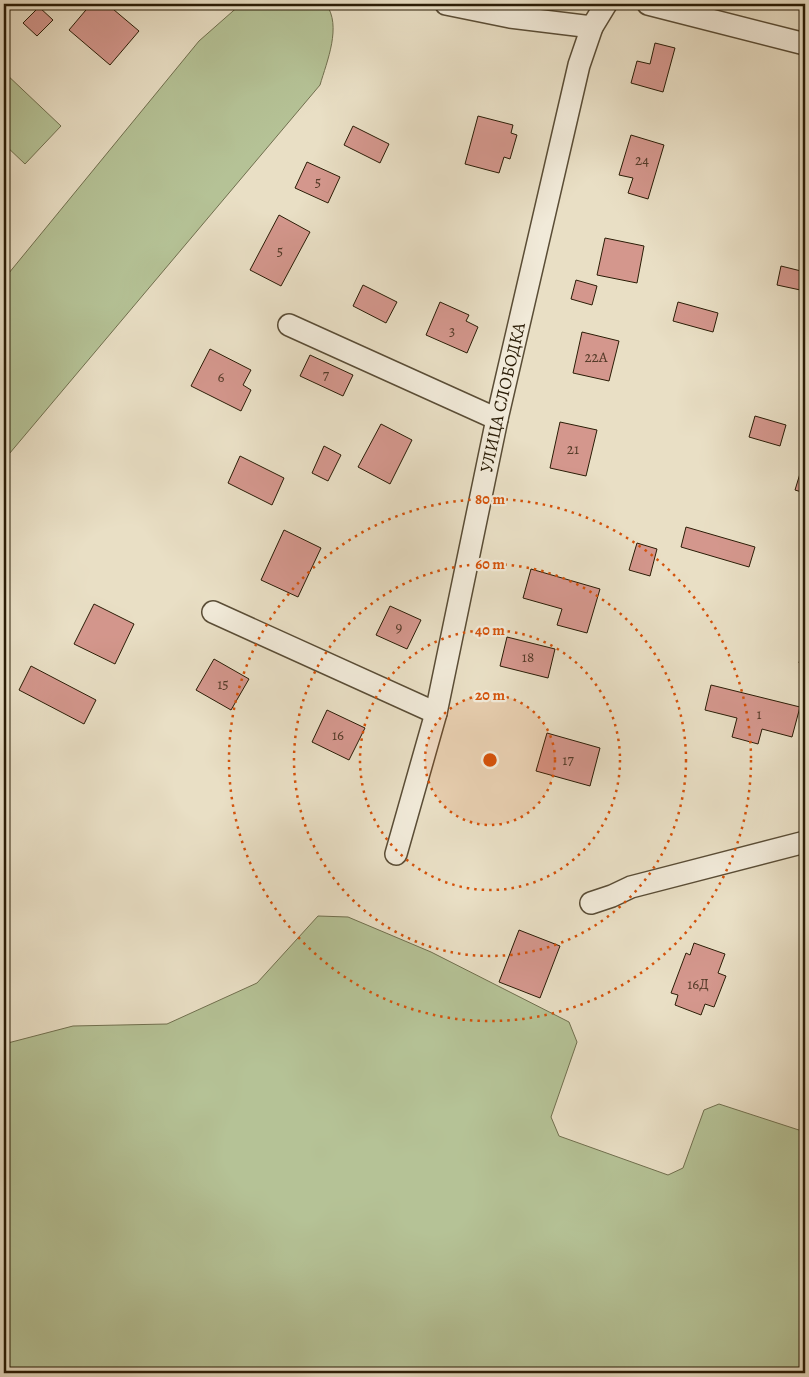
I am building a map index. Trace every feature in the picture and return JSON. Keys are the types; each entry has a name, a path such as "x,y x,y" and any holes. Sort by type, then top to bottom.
{"street":[{"path":"446,4 510,17 592,27"},
{"name":"УЛИЦА СЛОБОДКА","path":"396,854 436,713 497,419 579,65 592,27 606,4"},
{"path":"648,4 805,44"},
{"path":"290,325 497,419"},
{"path":"213,612 436,713"},
{"path":"591,903 631,888 805,842"}],"green space":[{"path":"241,4 326,4 331,13 333,33 332,44 320,85 4,460 4,279 199,41"},
{"path":"4,72 61,126 25,164 4,144"},
{"path":"318,916 348,917 431,952 569,1022 577,1042 551,1117 559,1136 668,1175 683,1168 704,1110 719,1104 805,1132 805,1373 4,1373 4,1044 73,1026 167,1024 257,983"}],"building":[{"path":"91,4 107,4 139,31 110,65 69,30"},
{"path":"39,7 53,20 37,36 23,23"},
{"path":"655,43 675,48 663,92 631,83 637,61 650,64"},
{"path":"478,116 513,125 511,133 517,135 510,159 504,157 499,173 465,164"},
{"path":"353,126 389,144 380,163 344,145"},
{"path":"631,135 664,145 648,199 628,193 633,178 619,175"},
{"path":"307,162 340,177 328,203 295,188"},
{"path":"279,215 310,232 281,286 250,270"},
{"path":"605,238 644,246 637,283 597,275"},
{"path":"781,266 805,272 805,291 777,285"},
{"path":"576,280 597,286 592,305 571,299"},
{"path":"363,285 397,302 386,323 353,306"},
{"path":"440,302 469,315 466,321 478,327 467,353 426,335"},
{"path":"678,302 718,313 713,332 673,321"},
{"path":"582,332 619,341 609,381 573,373"},
{"path":"210,349 251,370 243,385 251,390 241,411 191,386"},
{"path":"310,355 353,375 343,396 300,376"},
{"path":"755,416 786,425 780,446 749,437"},
{"path":"560,422 597,430 586,476 550,468"},
{"path":"381,424 412,440 390,484 358,467"},
{"path":"324,446 341,455 328,481 312,473"},
{"path":"240,456 284,478 272,505 228,483"},
{"path":"802,467 805,468 805,493 795,490"},
{"path":"686,527 755,547 749,567 681,547"},
{"path":"284,530 321,548 298,597 261,580"},
{"path":"637,543 657,549 650,576 629,570"},
{"path":"531,569 600,589 587,633 557,625 562,609 523,598"},
{"path":"94,604 134,624 115,664 74,644"},
{"path":"390,606 421,620 407,649 376,635"},
{"path":"507,637 555,649 548,678 500,666"},
{"path":"805,638 805,665 799,663"},
{"path":"214,659 249,679 231,710 196,690"},
{"path":"31,666 96,700 84,724 19,690"},
{"path":"711,685 800,707 792,737 762,729 758,744 732,737 737,718 705,710"},
{"path":"327,710 365,728 349,760 312,742"},
{"path":"547,733 600,748 590,786 536,771"},
{"path":"519,930 560,946 540,998 499,982"},
{"path":"694,943 725,954 718,973 726,976 714,1007 705,1004 701,1015 675,1005 678,995 671,993 686,953 690,955"}]}
